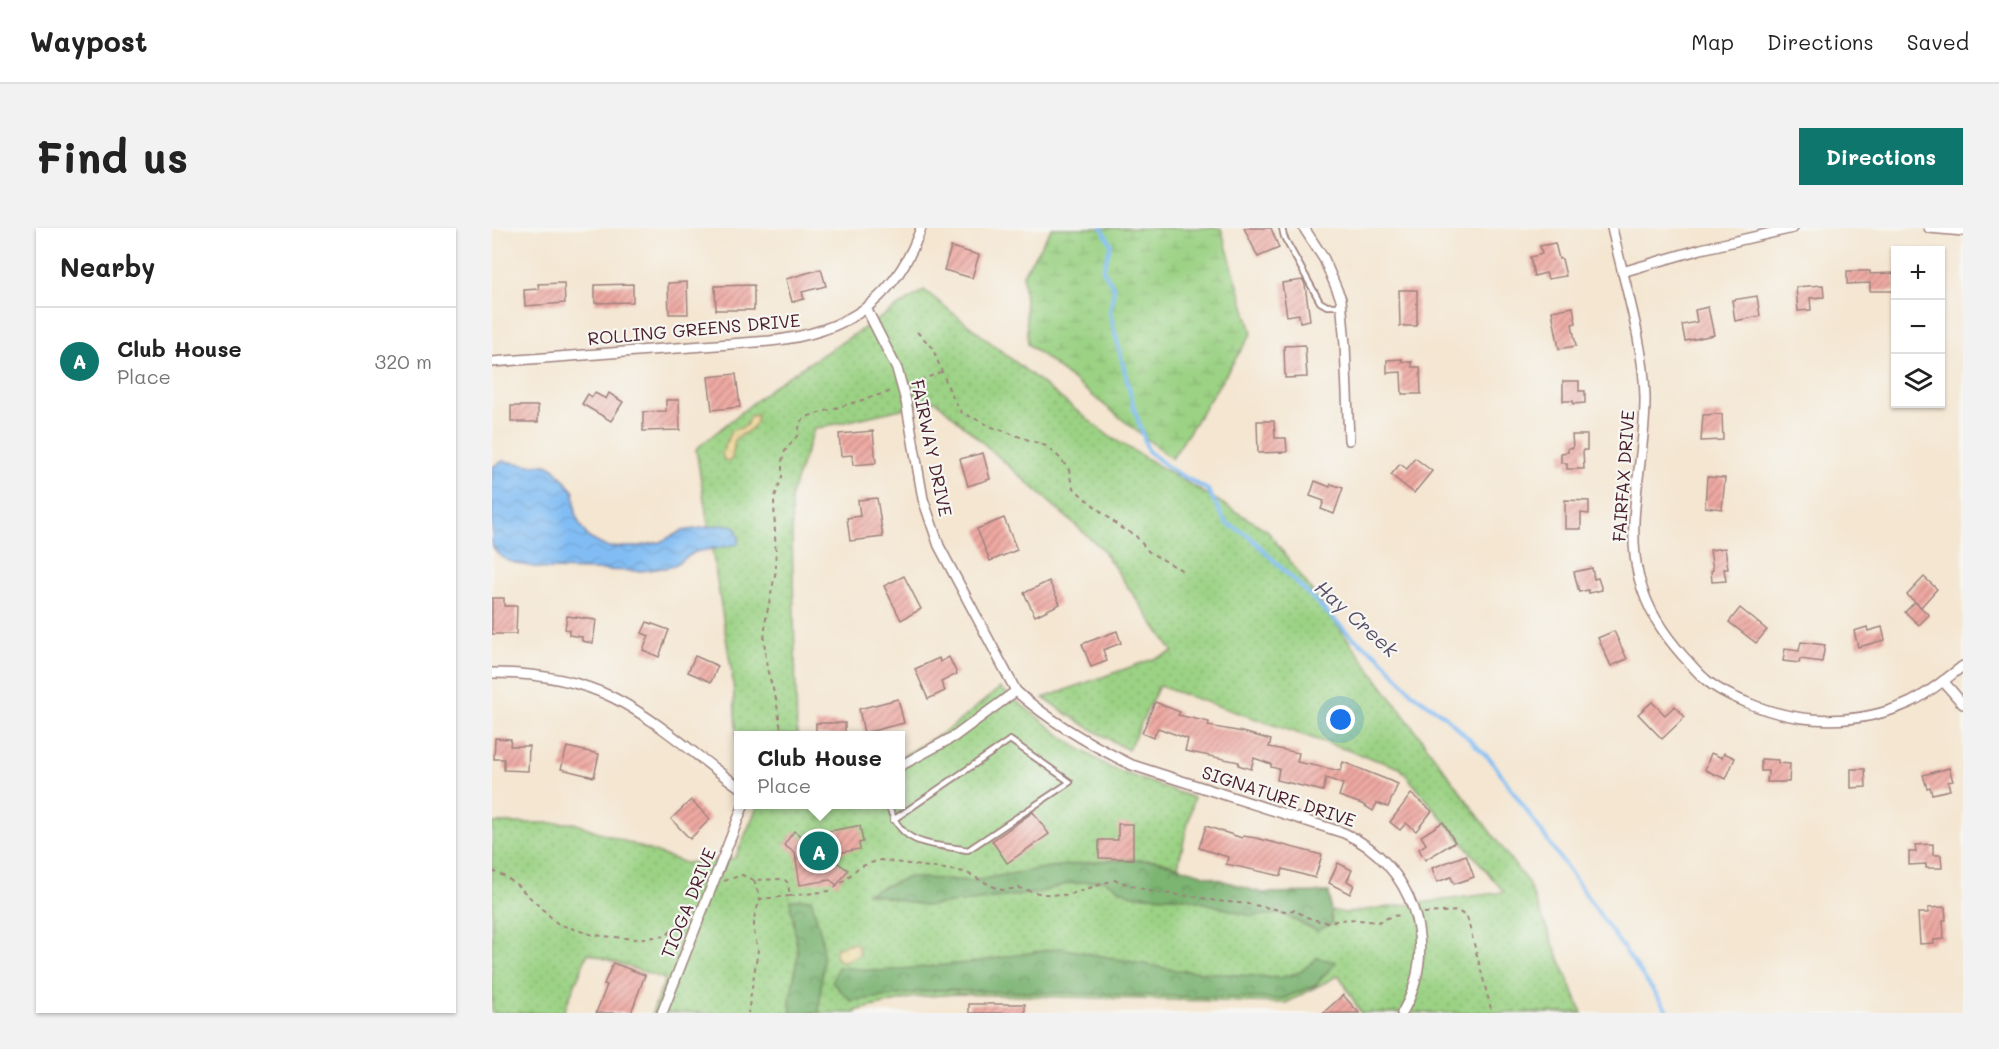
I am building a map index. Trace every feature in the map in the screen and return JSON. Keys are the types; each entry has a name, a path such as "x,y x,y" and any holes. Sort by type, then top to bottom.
{"street":[{"name":"ROLLING GREENS DRIVE","path":"492,362 791,339 824,331 866,308 885,291 902,271 921,228"},
{"path":"1304,228 1324,259 1342,306 1349,440"},
{"name":"FAIRFAX DRIVE","path":"1612,228 1642,360 1645,396 1633,524 1634,548 1639,577 1649,610 1667,638 1705,679 1731,696 1782,716 1803,719 1852,719 1879,714 1912,702 1963,666"},
{"path":"1622,272 1701,249 1793,228"},
{"path":"1929,228 1963,231"},
{"name":"FAIRWAY DRIVE","path":"866,308 891,354 903,388 920,486 932,530 948,566 1016,691"},
{"path":"492,674 539,677 588,688 609,696 655,723 734,783"},
{"path":"1943,681 1963,704"},
{"path":"905,763 955,736 1016,691"},
{"name":"SIGNATURE DRIVE","path":"1016,691 1034,706 1083,738 1132,765 1344,833 1367,845 1387,863 1403,886 1415,914 1420,942 1418,973 1412,993 1402,1013"},
{"name":"TIOGA DRIVE","path":"662,1013 742,809"}],"lane":[{"path":"1282,228 1284,237 1320,302 1327,306 1342,306"},
{"path":"890,809 893,820 903,833 911,838 922,842 968,849 1070,782 1010,740 893,820"}],"path":[{"path":"917,332 932,347 961,412 992,428 1046,446 1060,458 1069,470 1072,486 1081,495 1121,528 1135,535 1149,552 1185,572"},
{"path":"782,731 767,669 764,640 776,570 774,500 782,477 782,461 785,451 797,436 801,421 809,416 903,388 943,371"},
{"path":"760,899 829,891 859,867 880,860 965,872 1002,890 1018,888 1042,894 1068,895 1114,880 1153,892 1198,897 1216,902 1249,904 1285,912 1295,910 1306,917 1329,922 1349,919 1378,922 1392,916 1458,911 1467,917 1492,1013"},
{"path":"492,871 517,885 558,924 593,935 635,939 666,936 694,908"},
{"path":"709,895 727,880 742,875 754,880 784,879 788,883 790,896"},
{"path":"748,1013 758,950 754,918 760,899 754,880"}],"green space":[{"path":"1052,228 1221,228 1252,333 1172,459 1028,344 1023,274"},
{"path":"924,290 1110,437 1267,530 1528,883 1582,1013 1361,1013 1339,975 1286,1003 956,994 915,997 858,1010 855,1013 652,1013 665,979 588,953 563,1013 492,1013 492,823 574,823 685,863 735,858 756,809 905,809 905,755 948,730 1000,688 1073,745 1111,768 1194,798 1177,870 1263,896 1344,913 1504,892 1400,768 1159,686 1128,750 1043,698 1173,652 1101,548 936,401 814,429 791,495 797,731 736,731 733,681 696,449 776,384"},
{"path":"1111,860 1157,860 1262,893 1329,892 1332,924 1317,931 1282,914 1251,916 1187,898 1131,895 1103,880 1067,884 1037,893 927,906 867,893 909,877 971,881 1050,867"},
{"path":"811,899 822,938 823,964 819,1013 791,1013 790,1000 798,953 790,900"},
{"path":"1060,948 1175,970 1279,978 1300,972 1317,958 1336,962 1316,985 1281,999 939,990 851,1001 832,982 838,967 880,971 968,963"}],"sand":[{"path":"757,415 753,427 735,439 732,458 730,461 725,461 722,454 731,431 746,426 750,416"},
{"path":"850,943 857,944 860,954 845,962 836,959 837,948"}],"water":[{"path":"503,461 531,465 547,464 555,469 574,492 576,515 581,527 589,538 606,547 634,547 660,542 682,531 721,525 736,527 738,544 695,552 671,567 641,571 546,569 508,561 498,554 492,545 492,467"}],"building":[{"path":"1244,228 1271,228 1279,248 1258,257"},
{"path":"1555,243 1566,276 1548,279 1546,273 1534,276 1530,257 1542,254 1540,246"},
{"path":"951,247 979,255 972,278 944,270"},
{"path":"821,269 826,286 802,292 804,299 792,302 786,279"},
{"path":"1847,271 1870,271 1870,274 1891,273 1891,291 1870,291 1870,283 1847,284"},
{"path":"1303,280 1310,320 1300,322 1299,314 1287,316 1282,283"},
{"path":"687,282 688,314 669,314 668,283"},
{"path":"564,283 565,303 525,306 524,290 539,289 538,284"},
{"path":"633,284 633,302 595,303 595,285"},
{"path":"754,285 754,310 716,310 715,286"},
{"path":"1823,285 1824,297 1810,298 1811,310 1798,311 1796,287"},
{"path":"1399,290 1417,290 1417,326 1400,326"},
{"path":"1757,296 1760,316 1735,321 1732,300"},
{"path":"1573,307 1576,323 1572,324 1576,346 1559,349 1552,311"},
{"path":"1708,307 1714,335 1685,341 1682,325 1697,322 1695,310"},
{"path":"1305,345 1307,377 1285,378 1284,346"},
{"path":"1402,359 1402,362 1412,362 1412,367 1420,367 1421,394 1402,394 1401,372 1387,373 1387,360"},
{"path":"736,374 740,407 712,410 708,377"},
{"path":"1563,381 1579,381 1579,391 1585,391 1585,403 1573,404 1573,401 1563,401"},
{"path":"595,393 606,399 609,393 623,402 611,421 582,404 588,394 592,397"},
{"path":"666,400 679,400 680,430 643,431 643,412 666,411"},
{"path":"511,406 538,406 538,422 511,422"},
{"path":"1722,414 1723,440 1701,441 1703,415"},
{"path":"1257,421 1274,421 1275,438 1286,438 1287,452 1258,453"},
{"path":"873,431 876,463 853,465 852,455 841,456 839,434"},
{"path":"1572,435 1587,435 1587,450 1583,450 1584,469 1567,469 1567,463 1561,463 1561,453 1568,452 1568,448 1573,448"},
{"path":"983,453 990,479 968,486 960,459"},
{"path":"1415,458 1432,471 1414,493 1391,475 1400,464 1407,469"},
{"path":"1707,477 1725,478 1722,509 1705,507"},
{"path":"1315,481 1330,487 1331,484 1343,488 1334,514 1321,509 1324,501 1310,496"},
{"path":"877,498 883,537 850,541 847,518 860,516 858,500"},
{"path":"1565,500 1589,501 1589,514 1581,513 1581,529 1565,529"},
{"path":"1004,518 1017,550 990,561 977,529"},
{"path":"1725,548 1728,569 1724,569 1726,581 1712,582 1710,550"},
{"path":"1592,568 1594,579 1598,578 1602,590 1589,593 1588,590 1579,592 1574,572"},
{"path":"904,576 921,609 901,620 884,586"},
{"path":"1924,577 1937,589 1921,607 1907,595"},
{"path":"1049,581 1060,604 1035,616 1024,593"},
{"path":"492,598 504,598 504,606 517,606 516,634 492,634"},
{"path":"1915,602 1929,615 1919,625 1905,612"},
{"path":"1740,608 1767,630 1756,643 1729,622"},
{"path":"567,616 596,620 593,643 582,641 582,637 569,635 569,630 565,629"},
{"path":"647,622 669,630 659,657 643,650 649,636 642,633"},
{"path":"1867,627 1868,631 1882,627 1885,640 1858,647 1854,631"},
{"path":"1117,631 1121,643 1103,650 1107,661 1091,667 1082,644"},
{"path":"1614,631 1627,659 1611,666 1598,638"},
{"path":"1801,642 1825,645 1822,662 1800,659 1799,663 1783,661 1785,649 1799,651"},
{"path":"695,656 718,666 711,682 688,672"},
{"path":"949,657 957,674 941,682 945,691 928,699 915,669 939,658 940,662"},
{"path":"898,699 904,723 864,731 859,709"},
{"path":"1155,702 1180,712 1178,715 1209,722 1208,726 1271,740 1269,747 1299,753 1297,762 1340,771 1343,762 1398,784 1388,807 1377,803 1373,811 1362,804 1339,796 1343,784 1326,778 1323,791 1277,780 1279,769 1254,758 1251,769 1238,765 1239,762 1185,751 1188,739 1158,728 1153,738 1142,733"},
{"path":"1652,702 1665,715 1675,706 1685,717 1662,739 1638,714"},
{"path":"816,723 845,723 845,731 816,731"},
{"path":"495,738 511,739 510,746 529,746 528,771 504,770 504,759 494,759"},
{"path":"567,747 599,754 594,777 561,769"},
{"path":"1711,753 1722,758 1724,753 1735,758 1726,779 1705,770"},
{"path":"1761,759 1778,760 1778,763 1790,764 1789,782 1767,782 1768,771 1761,771"},
{"path":"1949,768 1953,781 1948,782 1950,790 1932,794 1930,787 1927,788 1923,775"},
{"path":"1851,769 1865,769 1866,787 1851,788"},
{"path":"1411,794 1432,811 1416,831 1406,823 1400,830 1390,822"},
{"path":"691,800 710,819 690,839 671,819"},
{"path":"1033,812 1049,834 1007,863 992,841"},
{"path":"1443,822 1455,842 1425,860 1419,849 1426,844 1421,836"},
{"path":"1118,824 1133,824 1133,859 1099,858 1099,840 1118,840"},
{"path":"860,826 863,842 859,843 860,849 826,855 848,870 837,885 830,880 800,885 795,853 784,845 794,831 817,848 830,831"},
{"path":"1206,826 1242,838 1243,836 1256,838 1322,855 1315,878 1283,869 1281,876 1226,864 1228,857 1199,848"},
{"path":"1933,844 1933,855 1941,855 1942,868 1926,868 1926,864 1909,865 1909,852 1916,852 1915,845"},
{"path":"1466,855 1474,877 1454,884 1451,877 1437,882 1432,868"},
{"path":"1338,863 1352,870 1347,881 1354,885 1350,894 1329,883"},
{"path":"1945,907 1944,939 1934,940 1934,943 1920,944 1918,913 1928,913 1928,908"},
{"path":"613,963 645,975 631,1013 596,1013"},
{"path":"1343,995 1359,1013 1323,1013"},
{"path":"969,1004 1025,1004 1025,1013 969,1013"}],"waterway":[{"name":"Hay Creek","path":"1102,228 1111,244 1103,270 1114,288 1110,313 1134,408 1148,451 1172,470 1208,490 1226,523 1248,535 1352,637 1379,656 1412,693 1445,716 1491,760 1669,1013"}],"place":[{"name":"Club House","path":"819,851"}]}
